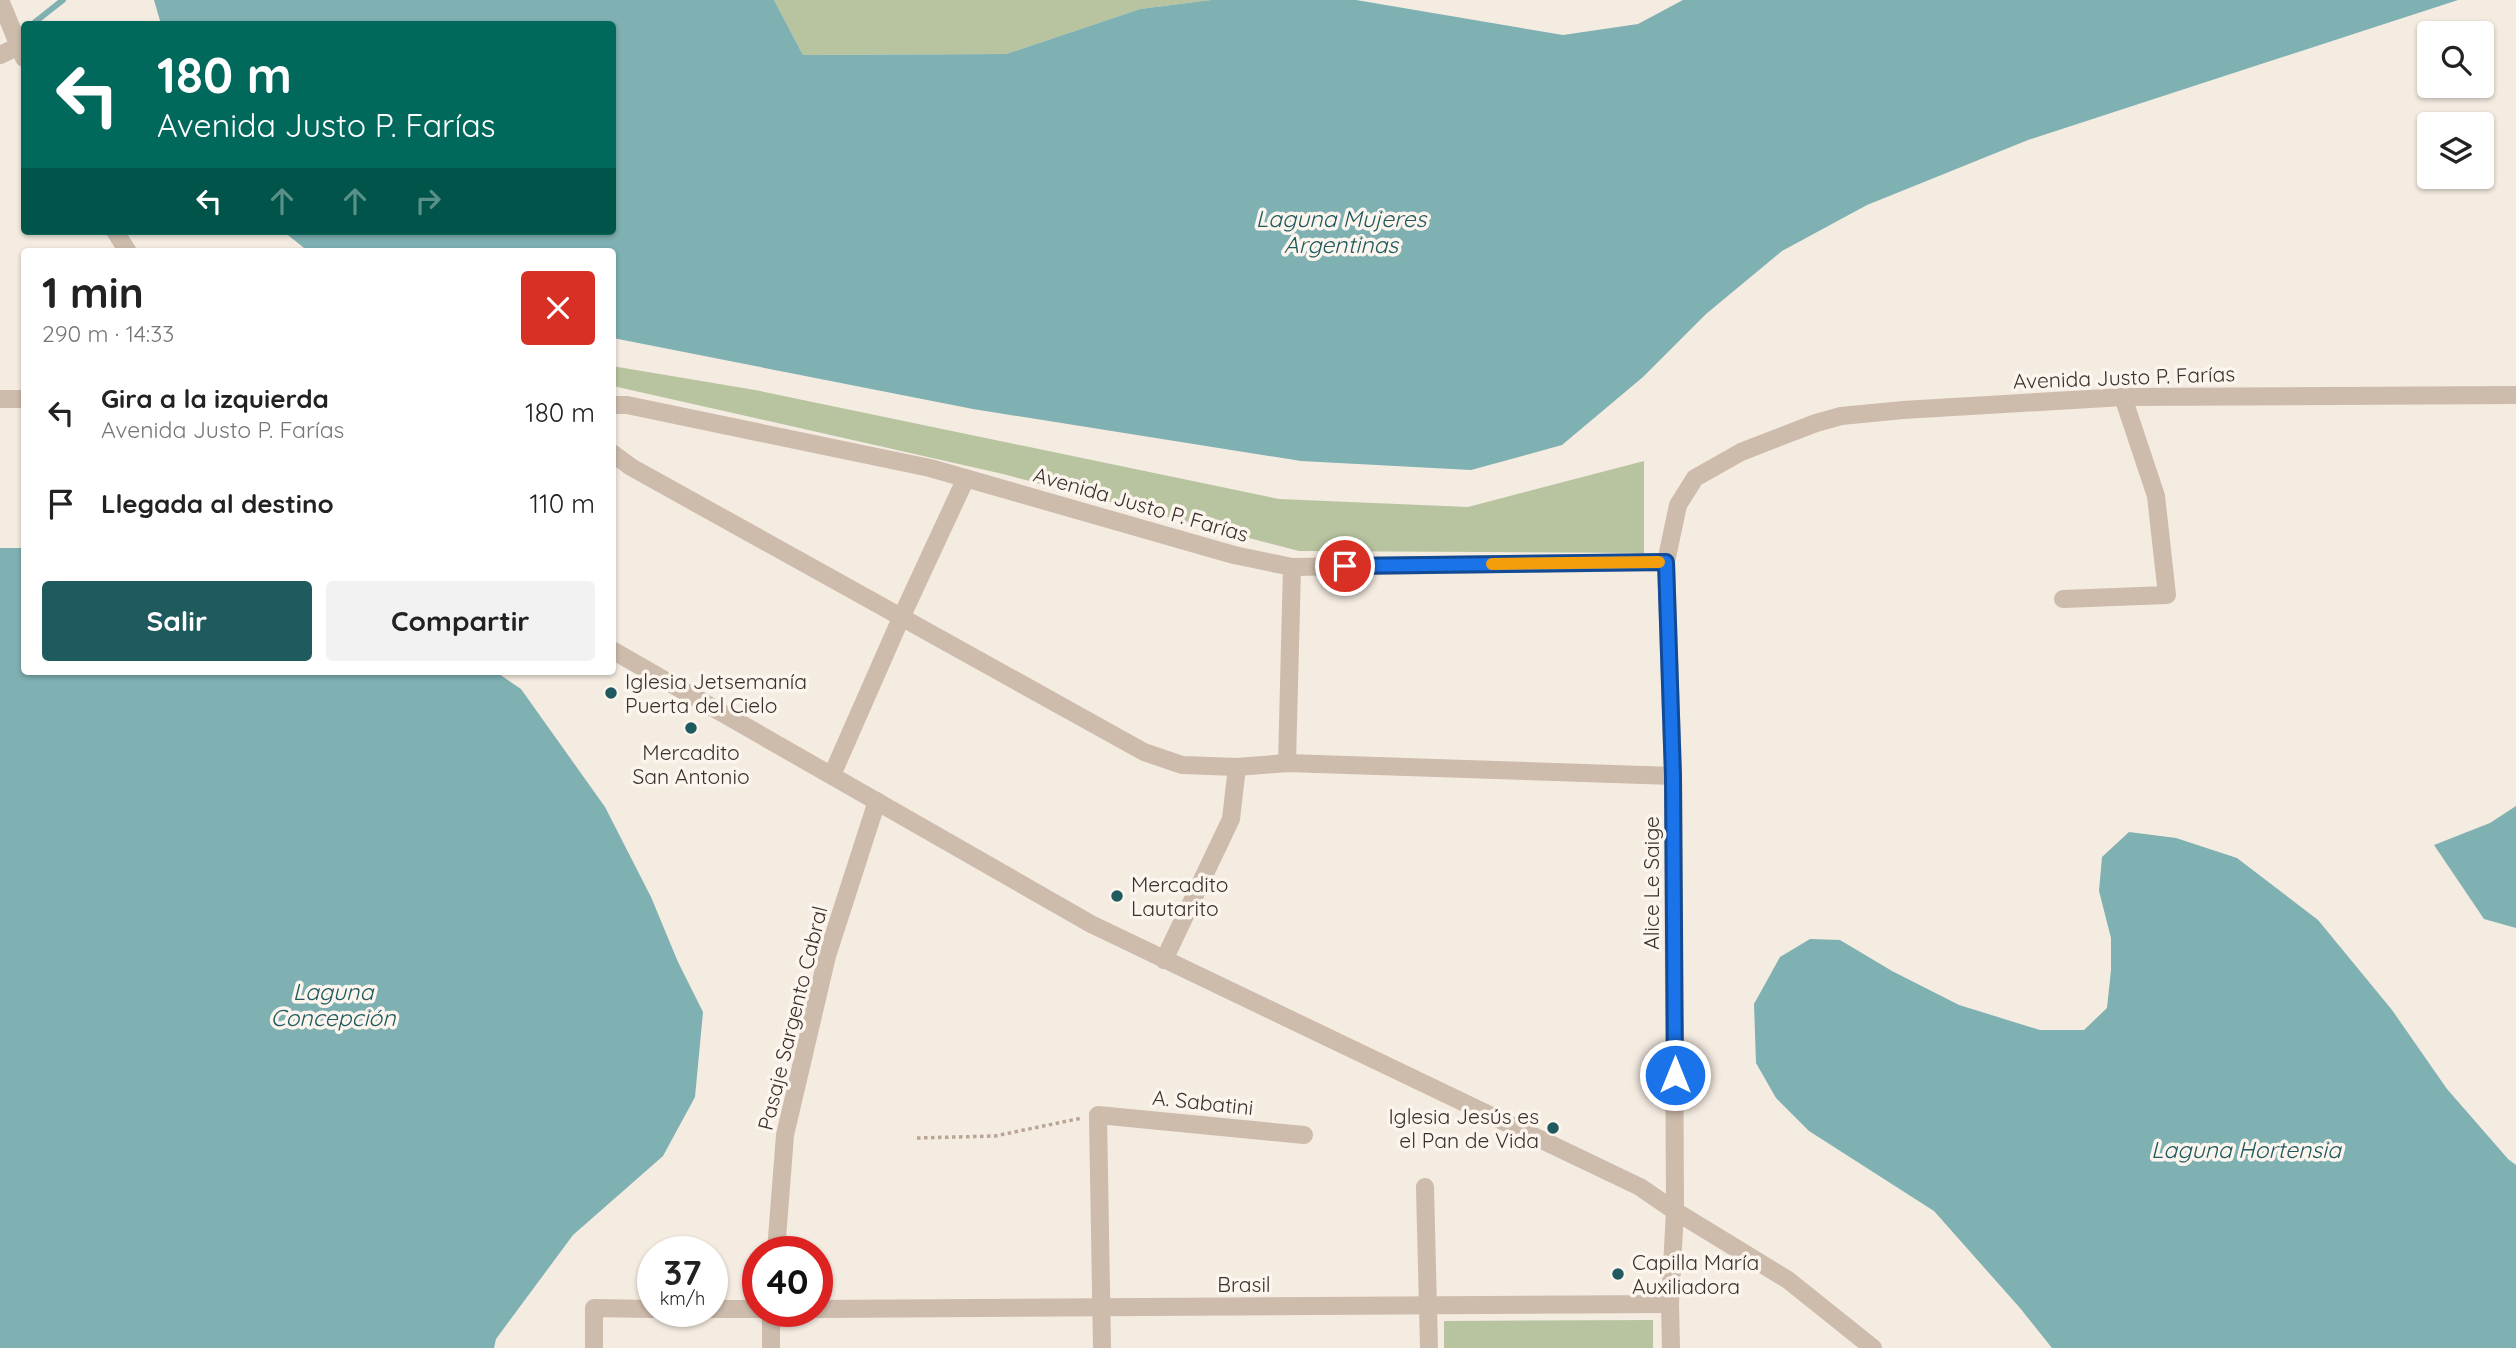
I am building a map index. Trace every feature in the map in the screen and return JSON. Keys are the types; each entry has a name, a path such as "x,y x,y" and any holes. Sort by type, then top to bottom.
{"street":[{"path":"0,0 21,50"},
{"path":"0,55 21,52"},
{"name":"Avenida Justo P. Farías","path":"1741,452 1841,416 1903,410 2123,397 2516,395"},
{"path":"2063,599 2167,595 2156,496 2123,397"},
{"path":"0,399 21,399"},
{"name":"Avenida Justo P. Farías","path":"616,405 627,405 930,468 1234,555 1292,567 1666,562"},
{"name":"Alice Le Saige","path":"1671,1348 1670,1304 1675,1211 1673,776 1666,562 1678,505 1695,478 1741,452"},
{"path":"616,456 631,467 1144,752 1182,765 1237,767 1287,763 1673,776"},
{"path":"832,775 966,478"},
{"path":"1287,763 1292,567"},
{"path":"616,652 1091,924 1640,1187 1788,1280 1873,1348"},
{"path":"1164,960 1231,819 1237,767"},
{"name":"Pasaje Sargento Cabral","path":"777,1236 785,1135 827,956 877,801"},
{"path":"1098,1115 1102,1348"},
{"name":"A. Sabatini","path":"1098,1115 1304,1135"},
{"path":"1424,1187 1429,1348"},
{"name":"Brasil","path":"833,1309 1670,1304"},
{"path":"594,1348 594,1308 637,1309"},
{"path":"771,1327 771,1348"}],"path":[{"path":"917,1138 995,1136 1098,1115"}],"green space":[{"path":"774,0 1211,0 1140,9 1006,54 803,55"},
{"path":"616,367 755,390 1279,499 1468,507 1644,461 1644,553 1299,551 1003,474 616,387"},
{"path":"1653,1320 1653,1348 1444,1348 1444,1321"}],"water":[{"name":"Laguna Mujeres Argentinas","path":"154,0 774,0 803,55 1006,54 1140,9 1211,0 1356,0 1563,35 1638,24 1683,0 2458,0 2028,140 1867,205 1782,251 1706,314 1643,377 1562,445 1471,470 1301,461 973,409 616,339 616,248 304,248 288,235 616,235 616,21 160,21"},
{"name":"Laguna Concepción","path":"0,548 21,548 21,675 500,675 521,689 605,807 651,897 678,962 703,1012 695,1097 663,1156 573,1235 496,1339 494,1348 0,1348"},
{"path":"2516,806 2516,928 2484,919 2434,845 2490,823"},
{"name":"Laguna Hortensia","path":"2129,832 2176,838 2237,858 2318,920 2392,1010 2447,1089 2516,1165 2516,1348 2052,1348 1934,1211 1809,1131 1776,1098 1756,1063 1754,1004 1780,957 1810,939 1840,940 1892,971 1959,1005 2040,1030 2084,1030 2107,1008 2111,970 2111,938 2099,891 2102,857"}],"waterway":[{"path":"36,21 63,0"}],"slow traffic":[{"path":"1492,564 1659,562"}],"place":[{"name":"Iglesia Jetsemanía Puerta del Cielo","path":"611,693"},
{"name":"Mercadito San Antonio","path":"691,728"},
{"name":"Mercadito Lautarito","path":"1117,896"},
{"name":"Iglesia Jesús es el Pan de Vida","path":"1553,1128"},
{"name":"Capilla María Auxiliadora","path":"1618,1274"}],"route":[{"path":"1345,566 1666,562 1673,776 1675,1075"}]}
